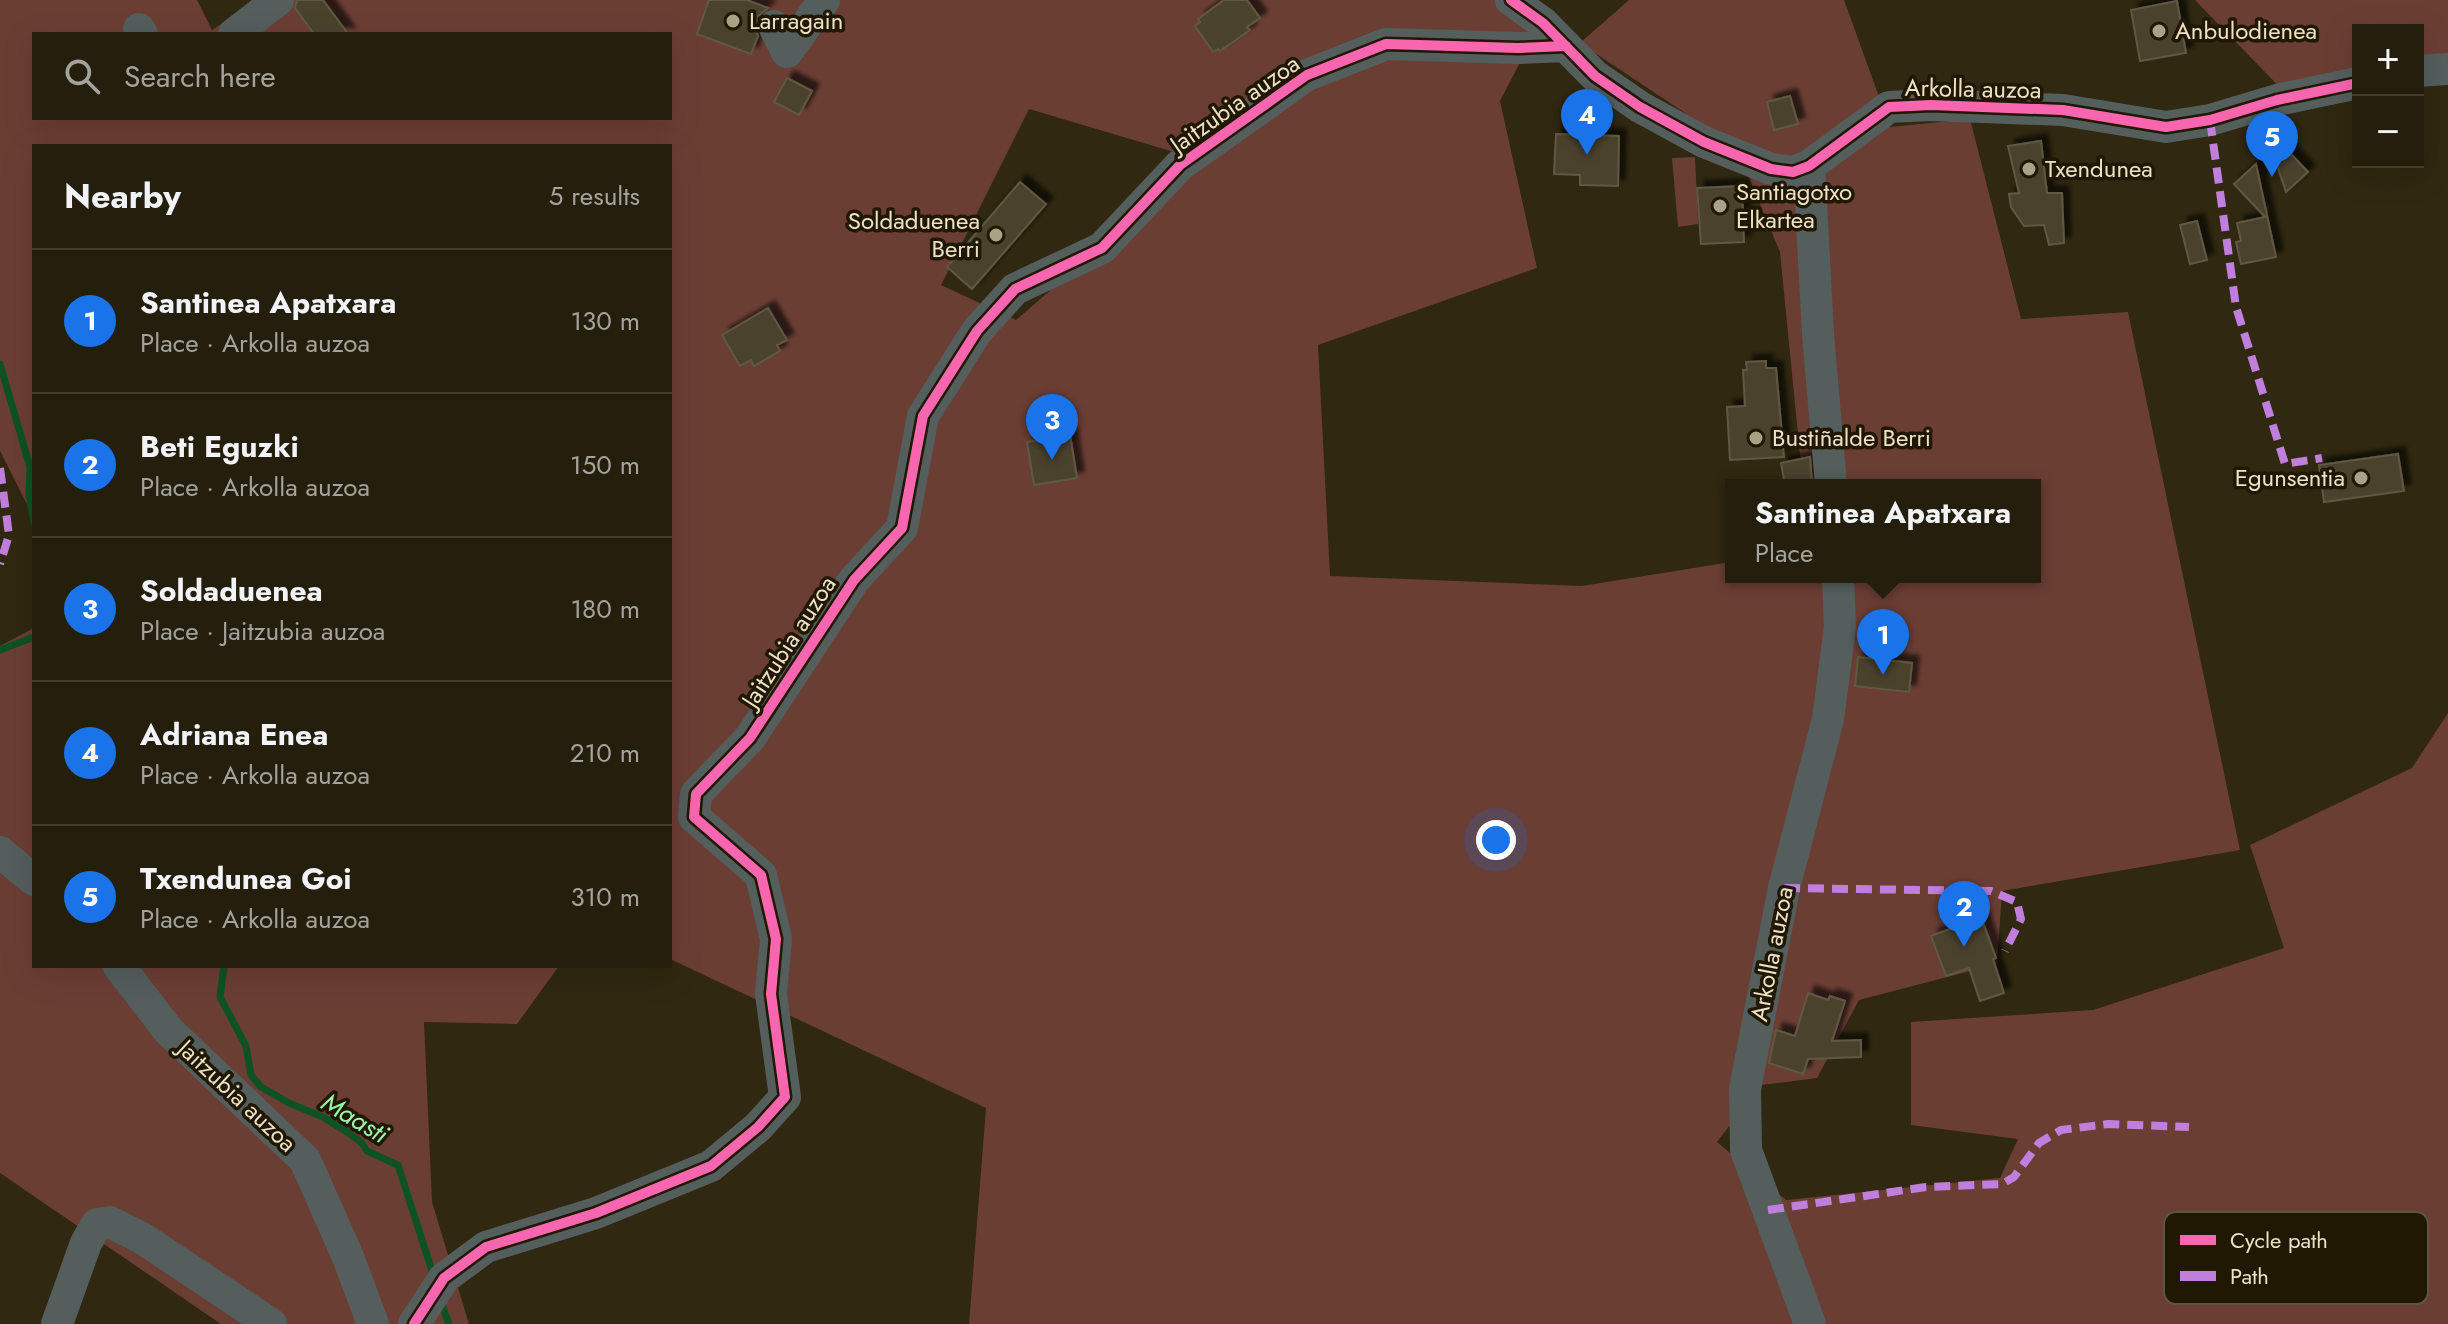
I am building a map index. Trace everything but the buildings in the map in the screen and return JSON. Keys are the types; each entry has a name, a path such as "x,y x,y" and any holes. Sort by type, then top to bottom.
{"street":[{"path":"237,32 278,0"},
{"path":"774,26 787,52 824,0"},
{"path":"1511,0 1543,23 1595,76 1640,107 1704,142 1771,169 1793,172 1809,166 1818,334 1830,479"},
{"name":"Jaitzubia auzoa","path":"420,1315 444,1278 486,1247 596,1213 711,1166 758,1127 785,1097 771,994 776,939 761,875 694,817 696,794 750,738 854,580 902,528 923,416 977,331 1015,289 1102,248 1180,165 1307,75 1386,44 1518,48 1566,46"},
{"path":"2424,71 2448,69"},
{"name":"Arkolla auzoa","path":"1809,166 1889,107 1931,105 2063,110 2166,127 2210,120 2277,100 2352,84"},
{"name":"Arkolla auzoa","path":"1810,1324 1746,1150 1745,1089 1784,888 1828,719 1840,627 1838,583"},
{"path":"0,852 32,878"},
{"name":"Jaitzubia auzoa","path":"121,968 168,1030 305,1160 348,1257 373,1324"},
{"path":"57,1324 86,1243 97,1224 110,1222 142,1238 271,1324"}],"shaded area":[{"path":"0,0 197,0 212,30 256,0 1511,0 1539,26 1500,101 1537,268 1318,345 1330,576 1582,586 1725,563 1725,583 2041,583 2041,479 1802,479 1780,252 1736,147 1580,43 1629,0 1844,0 1890,127 1970,119 2021,319 2128,312 2240,850 2002,891 1997,964 1859,1000 1817,1078 1761,1085 1717,1142 1786,1200 2000,1178 2018,1139 1911,1125 1911,1022 2093,1010 2284,948 2250,845 2412,768 2448,713 2448,1324 969,1324 986,1108 672,960 672,144 32,144 32,514 0,451","holes":["1029,109 1201,160 1016,320 941,285"]},
{"path":"2195,0 2448,0 2448,78 2424,83 2424,24 2352,24 2352,96 2298,106"},
{"path":"1695,157 1698,224 1678,227 1672,158"},
{"path":"32,629 32,968 558,968 517,1024 424,1022 432,1202 469,1324 221,1324 0,1173 0,646"}],"waterway":[{"name":"Maasti","path":"0,364 30,467 32,512"},
{"path":"0,650 32,638"},
{"name":"Maasti","path":"224,968 220,997 246,1046 251,1075 261,1087 323,1117 362,1143 367,1151 398,1165 434,1277"},
{"name":"Maasti","path":"440,1300 449,1324"}],"marked path":[{"path":"2210,120 2236,307 2285,464 2322,458"},
{"path":"0,468 9,535 0,564"},
{"path":"1784,888 1991,891 2017,902 2021,919 2005,951"},
{"path":"1768,1210 1926,1187 2002,1184 2014,1177 2039,1143 2061,1130 2108,1124 2189,1127"}],"cycle path":[{"path":"1511,0 1543,23 1595,76 1640,107 1704,142 1771,169 1793,172 1809,166 1889,107 1931,105 2063,110 2166,127 2210,120 2277,100 2352,84"},
{"path":"414,1324 444,1278 486,1247 596,1213 711,1166 758,1127 785,1097 771,994 776,939 761,875 694,817 696,794 750,738 854,580 902,528 923,416 977,331 1015,289 1102,248 1180,165 1307,75 1386,44 1518,48 1566,46"}],"place":[{"name":"Larragain","path":"733,21"},
{"name":"Anbulodienea","path":"2159,31"},
{"name":"Adriana Enea","path":"1587,155"},
{"name":"Txendunea","path":"2029,169"},
{"name":"Txendunea Goi","path":"2272,177"},
{"name":"Santiagotxo Elkartea","path":"1720,206"},
{"name":"Soldaduenea Berri","path":"996,235"},
{"name":"Bustiñalde Berri","path":"1756,438"},
{"name":"Soldaduenea","path":"1052,460"},
{"name":"Egunsentia","path":"2361,478"},
{"name":"Santinea Apatxara","path":"1883,675"},
{"name":"Beti Eguzki","path":"1964,947"}]}
